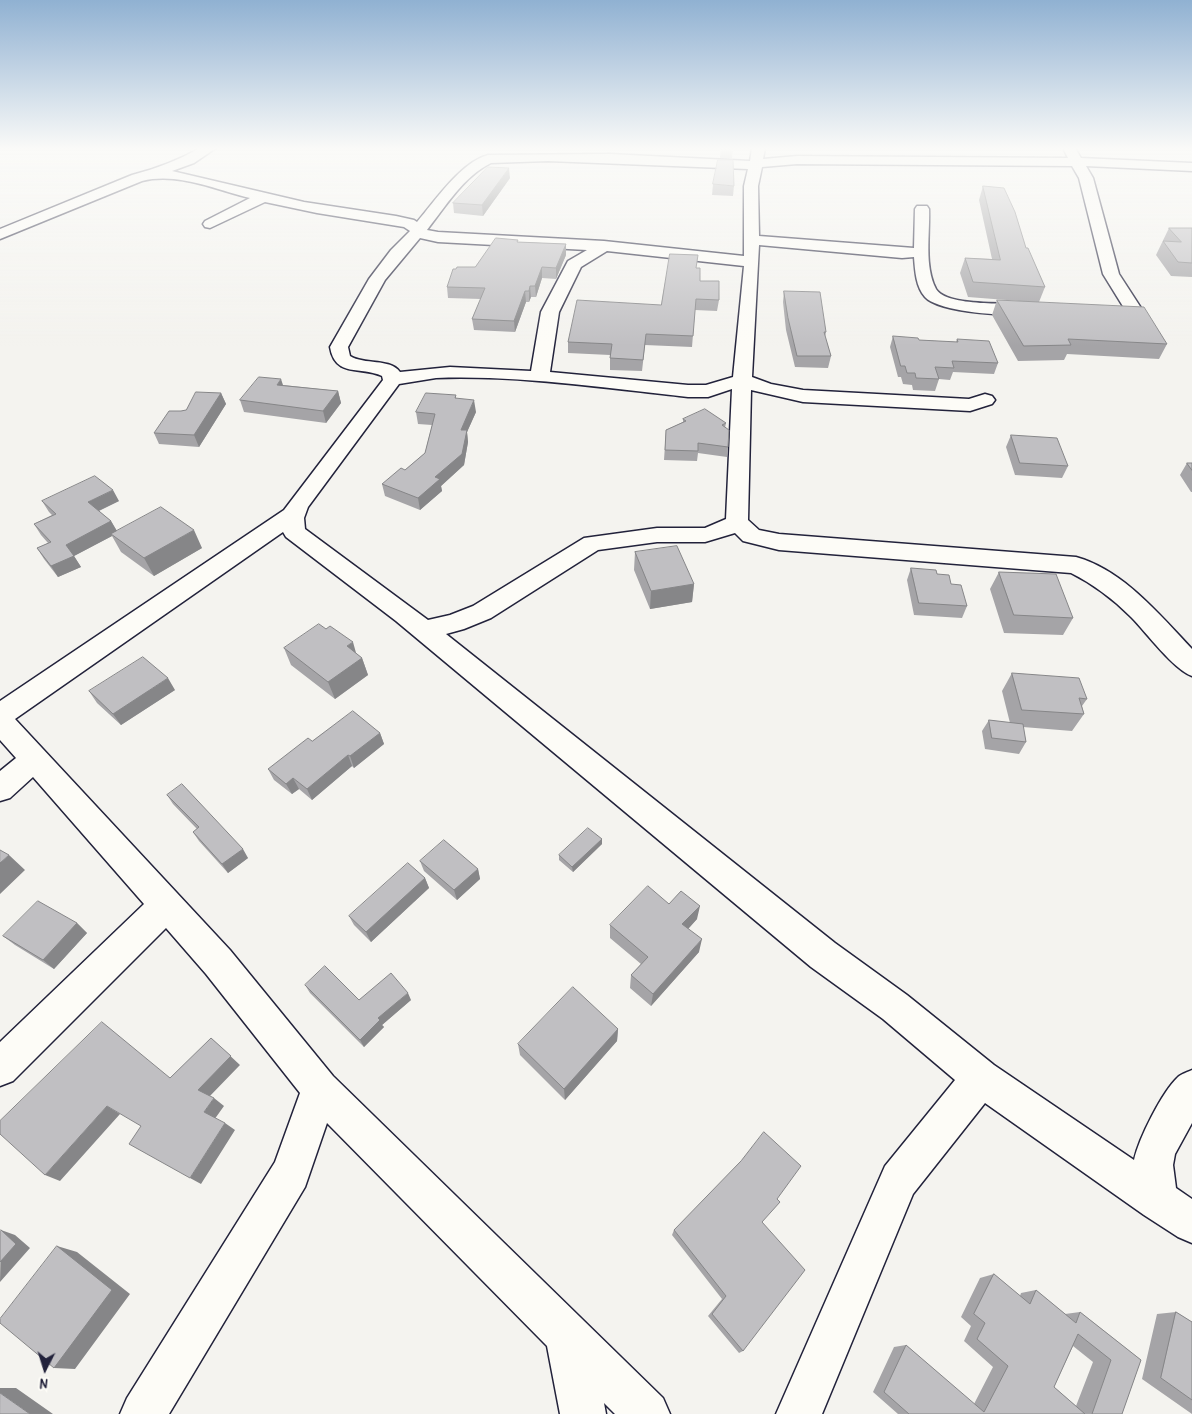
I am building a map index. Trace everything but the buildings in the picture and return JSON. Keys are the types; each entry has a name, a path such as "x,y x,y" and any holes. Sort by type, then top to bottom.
{"street":[{"path":"0,234 50,214"},
{"path":"210,224 230,214"},
{"path":"354,214 409,223 422,234 438,237 604,246 674,252 752,262"},
{"path":"297,526 298,505 392,380 391,373 386,370 347,364 341,358 339,347 377,279 431,214"},
{"path":"751,214 752,262 742,380 737,522 752,536 779,542 1076,565 1107,581 1145,615 1192,666"},
{"path":"922,214 921,252 927,287 932,296 943,302 975,306 1051,310"},
{"path":"1090,313 1118,315 1134,311 1111,274 1096,214"},
{"path":"751,240 921,252"},
{"path":"540,376 550,312 574,264 604,246"},
{"path":"392,380 427,372 540,376 688,391 708,391 742,380 767,389 803,396 970,405 985,400"},
{"path":"423,630 455,623 482,612 592,544 657,535 705,535 721,532 737,522"},
{"path":"0,715 265,536 297,526"},
{"path":"297,526 816,949 895,1007 981,1078 1192,1223"},
{"path":"460,659 460,641 468,618"},
{"path":"0,721 218,962 320,1089 647,1414"},
{"path":"0,789 34,759"},
{"path":"0,1068 166,905"},
{"path":"799,1414 899,1180 981,1078"},
{"path":"1158,1201 1154,1176 1155,1155 1171,1122 1192,1088"},
{"path":"143,1414 291,1173 320,1089"},
{"path":"566,1335 584,1414"}]}
